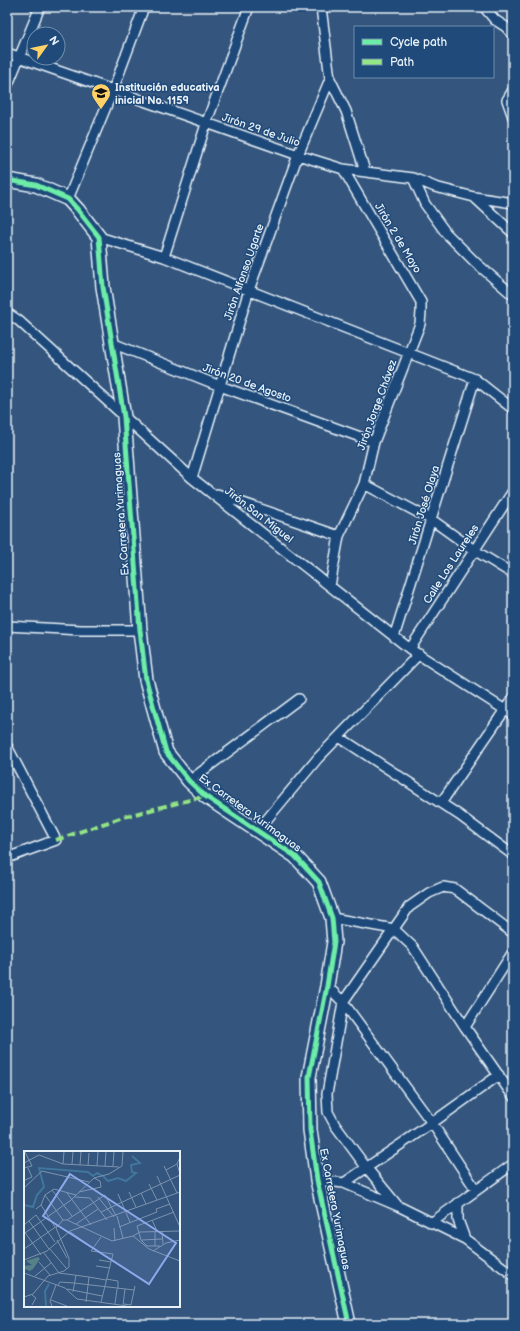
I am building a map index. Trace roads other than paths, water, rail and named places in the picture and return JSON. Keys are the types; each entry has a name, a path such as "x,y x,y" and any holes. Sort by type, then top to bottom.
{"street":[{"path":"7,87 40,7"},
{"path":"68,199 113,90 144,7"},
{"path":"164,257 206,124 249,7"},
{"path":"321,7 330,79 346,111 365,171"},
{"path":"484,7 495,20 506,27 513,35"},
{"name":"Jirón 29 de Julio","path":"7,53 298,156 343,169 413,178 435,187 474,197 513,203"},
{"name":"Jirón Alfonso Ugarte","path":"192,478 249,290 298,156 330,79"},
{"path":"513,90 507,100 513,117"},
{"name":"Jirón 2 de Mayo","path":"343,169 421,302 422,312 420,324"},
{"path":"413,178 425,204 446,232 475,262 513,296"},
{"path":"7,180 36,185 68,199 98,237 164,257 476,379 513,409"},
{"path":"474,197 513,233"},
{"name":"Ex Carretera Yurimaguas","path":"98,237 103,287 124,417 140,630 146,680 166,752 188,781 237,818 258,830 295,856 319,882 332,918 334,942 309,1077 310,1130 317,1180 349,1324"},
{"name":"Jirón San Miguel","path":"8,317 18,320 192,478 414,652 509,712"},
{"name":"Jirón Jorge Chávez","path":"330,586 339,536 364,484 374,442 420,324"},
{"name":"Jirón 20 de Agosto","path":"112,344 220,386 374,442"},
{"name":"Jirón José Olaya","path":"394,637 476,379"},
{"path":"364,484 432,520 474,550 513,574"},
{"path":"210,491 339,536"},
{"name":"Calle Los Laureles","path":"258,830 318,758 339,737 414,652 474,550 513,491"},
{"path":"7,626 81,630 140,630"},
{"path":"441,803 509,712 513,698"},
{"path":"188,781 298,700"},
{"path":"339,737 459,814 513,855"},
{"path":"7,746 56,840 7,858"},
{"path":"398,1206 366,1167 335,1125 328,1112 327,1094 343,1002 409,907 429,893 443,887 455,889 513,932"},
{"path":"332,918 394,929 413,947 465,1027 513,1096"},
{"path":"465,1027 513,952"},
{"path":"327,986 343,1002 432,1123 476,1190"},
{"path":"344,1183 499,1075"},
{"path":"431,1223 513,1164"},
{"path":"317,1180 344,1183 398,1206 465,1239 513,1275"},
{"path":"458,1203 458,1220 465,1239"}],"place":[{"name":"Institución educativa inicial No. 1159","path":"101,110"}]}
